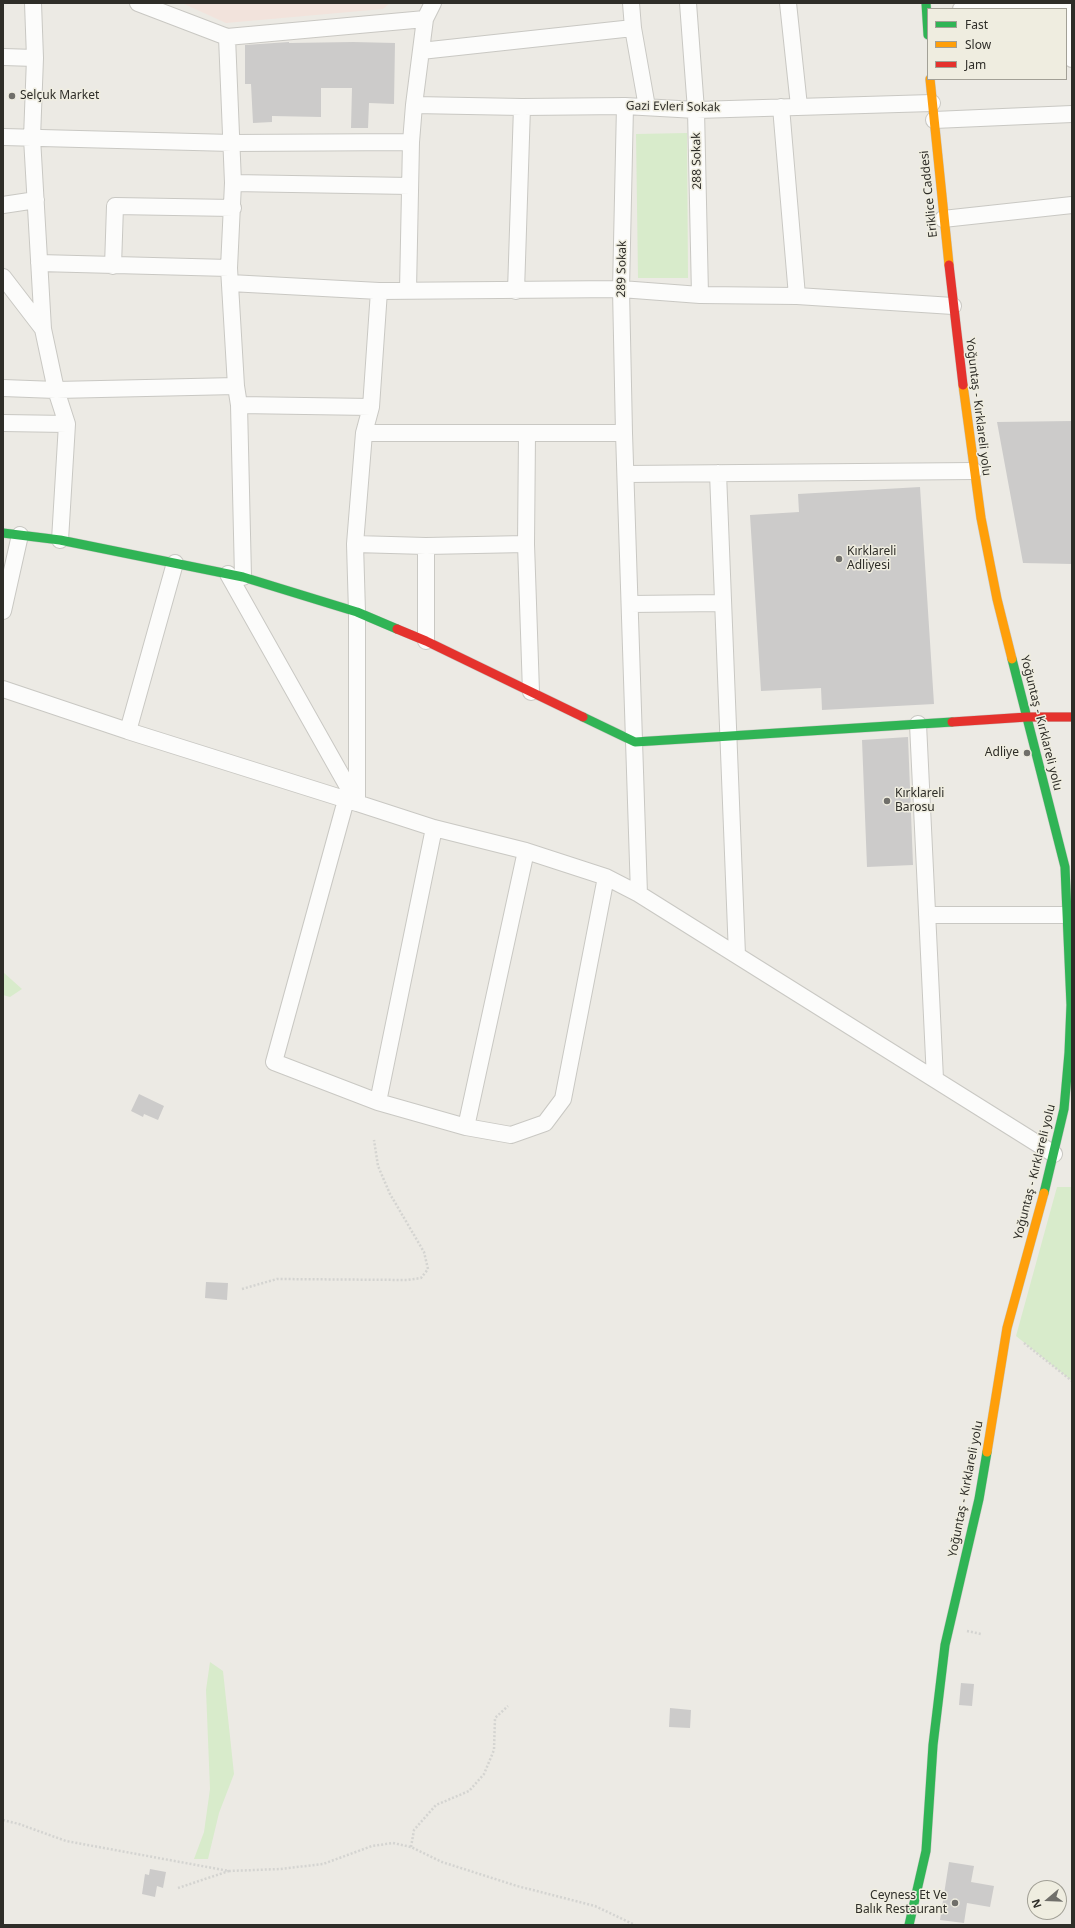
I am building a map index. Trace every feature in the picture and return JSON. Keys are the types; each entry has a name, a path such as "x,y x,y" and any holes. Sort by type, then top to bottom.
{"street":[{"path":"33,3 35,58 32,138 43,329 56,390 67,424 60,540"},
{"path":"408,290 411,142 414,105 425,19 433,3"},
{"path":"631,3 633,28 647,107"},
{"name":"288 Sokak","path":"688,3 696,110 700,295"},
{"path":"788,3 799,106"},
{"path":"142,4 227,37 425,19"},
{"path":"1067,8 1072,59"},
{"path":"421,51 633,28"},
{"path":"227,37 233,183 230,276 236,386 239,405 236,576 351,801"},
{"path":"3,57 35,58"},
{"name":"Eriklice Caddesi","path":"930,80 953,306"},
{"name":"Gazi Evleri Sokak","path":"414,105 522,107 625,106 696,110 932,102"},
{"name":"289 Sokak","path":"625,106 621,289 624,433 640,894"},
{"path":"781,106 797,296"},
{"path":"516,291 522,107"},
{"path":"934,120 1072,114"},
{"path":"3,137 232,143 411,142"},
{"path":"233,183 410,186"},
{"path":"3,205 36,200"},
{"path":"944,219 1072,205"},
{"path":"113,266 115,206 233,208"},
{"path":"39,263 113,266 379,291 621,289 700,295 797,296 953,306"},
{"path":"3,277 43,329"},
{"path":"379,291 371,407 364,433 355,544 357,612 351,801 274,1062 378,1102 466,1127 512,1135 545,1122 563,1099 606,878"},
{"name":"Yoğuntaş - Kırklareli yolu","path":"909,1925 926,1851 933,1745 945,1645 979,1498 1007,1328 1060,1153 1069,1052 1071,978 1068,914 1069,867 1027,717 997,599 981,518 953,306"},
{"path":"3,388 56,390 236,386"},
{"path":"239,405 371,407"},
{"path":"3,423 67,424"},
{"path":"364,433 624,433"},
{"path":"527,434 526,544 531,692"},
{"path":"626,474 974,471"},
{"path":"718,474 737,955"},
{"path":"3,533 60,540 236,576 357,612 426,641 635,742 1027,717 1072,718"},
{"path":"3,610 20,535"},
{"path":"355,544 426,546 526,544"},
{"path":"426,546 426,641"},
{"path":"128,731 175,563"},
{"path":"630,604 723,603"},
{"path":"3,689 128,731 434,828 526,851 606,878 640,894 935,1079 1060,1153"},
{"path":"918,724 935,1079"},
{"path":"378,1102 434,828"},
{"path":"466,1127 526,851"},
{"path":"927,915 1068,914"}],"path":[{"path":"242,1289 276,1279 407,1280 421,1278 428,1269 424,1252 390,1194 378,1166 374,1140"},
{"path":"1007,1328 1072,1381"},
{"path":"411,1848 414,1830 436,1804 469,1791 484,1774 494,1750 495,1718 508,1706"},
{"path":"3,1820 19,1824 66,1841 229,1871 280,1869 323,1864 372,1846 393,1843 411,1848 442,1862 516,1886 595,1906 635,1925"},
{"path":"178,1888 229,1871"}],"shaded area":[{"path":"182,3 390,3 383,9 226,23"}],"green space":[{"path":"687,133 688,278 638,278 636,134"},
{"path":"3,972 22,989 10,997 3,995"},
{"path":"1057,1187 1072,1187 1072,1381 1016,1336"},
{"path":"210,1662 223,1671 234,1774 219,1813 208,1859 194,1859 204,1832 210,1789 206,1690"}],"building":[{"path":"289,42 395,43 394,104 369,103 368,128 351,128 352,88 321,88 321,117 272,116 272,122 253,123 251,84 245,84 245,45"},
{"path":"1072,421 1072,564 1023,563 997,422"},
{"name":"Kırklareli Adliyesi","path":"920,487 934,704 822,710 821,688 761,691 750,515 799,512 798,494"},
{"name":"Kırklareli Barosu","path":"908,737 913,865 867,867 862,740"},
{"path":"139,1094 164,1106 158,1120 144,1114 143,1117 131,1111"},
{"path":"206,1282 228,1283 227,1300 205,1298"},
{"path":"961,1683 974,1684 972,1706 959,1705"},
{"path":"670,1708 691,1710 690,1728 669,1727"},
{"path":"949,1862 974,1866 971,1882 994,1886 990,1907 967,1903 964,1923 940,1920"},
{"path":"150,1869 166,1872 163,1888 157,1886 155,1897 142,1894 145,1874 149,1875"}],"traffic: fast":[{"path":"926,3 927,19"},
{"path":"3,533 60,540 243,577 357,612 397,629"},
{"path":"1012,659 1065,867 1071,1005 1069,1053 1064,1109 1044,1193"},
{"path":"583,717 635,742 952,722"},
{"path":"909,1925 926,1851 933,1745 945,1645 979,1499 987,1452"}],"traffic: slow":[{"path":"930,80 949,265"},
{"path":"963,385 981,518 997,599 1012,659"},
{"path":"987,1452 1007,1328 1044,1193"}],"traffic: jam":[{"path":"949,265 963,385"},
{"path":"397,629 426,641 583,717"},
{"path":"952,722 1027,717 1072,717"}],"place":[{"name":"Selçuk Market","path":"12,96"},
{"name":"Kırklareli Adliyesi","path":"839,559"},
{"name":"Adliye","path":"1027,753"},
{"name":"Kırklareli Barosu","path":"887,801"},
{"name":"Ceyness Et Ve Balık Restaurant","path":"955,1903"}]}
